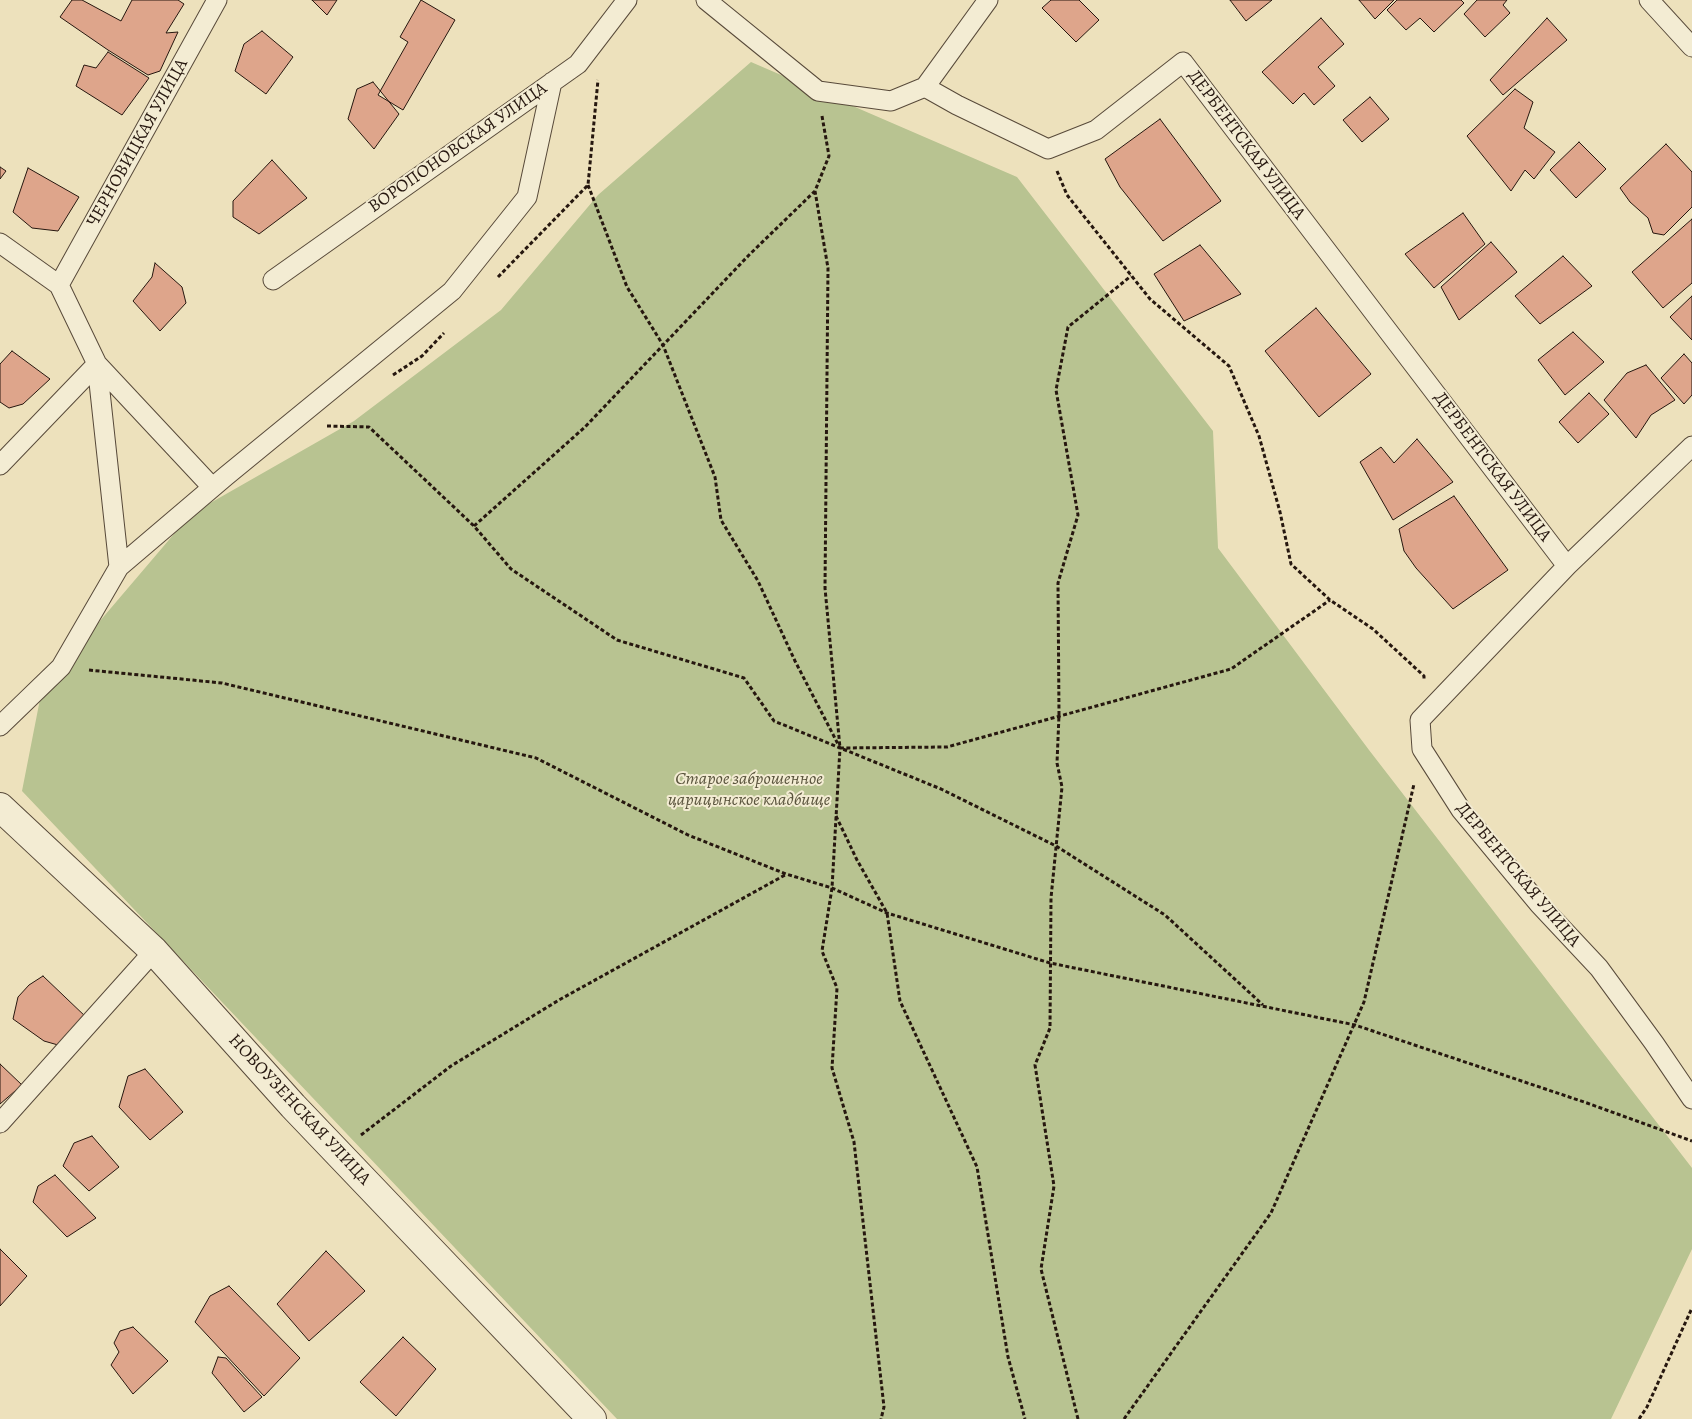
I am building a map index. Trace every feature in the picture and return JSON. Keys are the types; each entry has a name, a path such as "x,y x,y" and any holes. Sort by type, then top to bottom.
{"street":[{"name":"НОВОУЗЕНСКАЯ УЛИЦА","path":"0,807 154,951 293,1106 592,1419"}],"lane":[{"name":"ЧЕРНОВИЦКАЯ УЛИЦА","path":"59,285 217,0"},
{"name":"ВОРОПОНОВСКАЯ УЛИЦА","path":"273,280 578,64 627,0"},
{"path":"706,0 818,91 891,101 925,87 988,0"},
{"path":"1649,0 1692,48"},
{"name":"ДЕРБЕНТСКАЯ УЛИЦА","path":"1048,149 1096,130 1183,62 1568,566"},
{"path":"0,726 61,667 119,567 452,291 527,197 552,82"},
{"path":"925,87 957,105 1048,149"},
{"path":"0,243 59,285 97,364 212,488"},
{"path":"0,465 97,364"},
{"path":"97,364 119,567"},
{"path":"1420,720 1568,566 1692,446"},
{"name":"ДЕРБЕНТСКАЯ УЛИЦА","path":"1420,720 1422,749 1461,810 1539,904 1599,968 1692,1099"},
{"path":"0,1123 154,951"}],"path":[{"path":"474,526 585,427 749,255 815,191 829,156 818,91"},
{"path":"1048,149 1067,195 1150,299 1229,366 1259,436 1280,512 1291,564 1330,600 1373,629 1424,676 1420,720"},
{"path":"588,185 627,287 664,345 715,478 721,520 758,581 795,661 840,748"},
{"path":"815,191 828,268 825,588 840,748 832,888 822,951 837,988 832,1068 854,1142 884,1407 881,1419"},
{"path":"1078,1419 1041,1269 1054,1186 1035,1065 1050,1028 1051,898 1062,787 1057,763 1059,715 1058,583 1078,515 1056,390 1068,327 1131,276"},
{"path":"325,426 370,427 474,526 511,568 617,640 744,678 774,721 941,789 1056,846 1165,914 1264,1006"},
{"path":"840,748 947,747 1231,669 1330,600"},
{"path":"61,667 222,683 536,758 688,835 786,874 832,888 887,913 1050,963 1355,1025 1587,1103 1692,1141"},
{"path":"1124,1419 1271,1213 1355,1025 1364,1002 1422,749"},
{"path":"836,816 857,860 887,913 900,1001 977,1167 1008,1358 1025,1419"},
{"path":"338,1152 459,1061 559,1000 786,874"},
{"path":"1638,1419 1647,1406 1692,1308"}],"green space":[{"name":"Старое заброшенное царицынское кладбище","path":"751,62 1017,177 1213,431 1218,548 1369,750 1692,1168 1692,1249 1611,1419 617,1419 22,791 42,689 191,514 354,421 501,310 598,195"}],"building":[{"path":"72,0 82,0 121,21 132,0 178,0 184,4 166,33 178,32 160,71 148,75 60,17"},
{"path":"312,0 337,0 327,15"},
{"path":"421,0 455,20 403,110 378,95 408,42 400,37"},
{"path":"1051,0 1079,0 1099,20 1076,42 1042,8"},
{"path":"1230,0 1272,0 1246,21"},
{"path":"1359,0 1394,0 1375,19"},
{"path":"1397,0 1461,0 1464,3 1434,32 1420,18 1406,30 1387,10"},
{"path":"1477,0 1507,0 1503,5 1510,13 1485,37 1464,14"},
{"path":"1321,18 1344,44 1318,67 1335,86 1314,105 1304,93 1293,104 1262,72"},
{"path":"1547,18 1567,40 1503,95 1490,80"},
{"path":"262,31 293,57 266,94 235,71 244,44"},
{"path":"108,52 149,78 122,115 76,86 84,65 96,68"},
{"path":"373,82 399,114 374,149 348,119 357,89"},
{"path":"1515,89 1533,102 1524,128 1555,152 1534,179 1525,170 1511,191 1467,136"},
{"path":"1370,97 1389,119 1362,142 1343,120"},
{"path":"1160,119 1221,201 1163,241 1120,187 1105,159"},
{"path":"1579,142 1606,169 1576,198 1550,170"},
{"path":"1666,144 1692,172 1692,207 1664,235 1653,233 1648,218 1630,202 1620,188"},
{"path":"272,160 307,198 259,234 233,217 233,201"},
{"path":"0,167 6,171 0,179"},
{"path":"28,168 79,197 58,231 32,228 13,212"},
{"path":"1463,213 1485,244 1434,288 1405,254"},
{"path":"1692,219 1692,283 1663,308 1632,272"},
{"path":"1491,242 1517,272 1459,320 1441,287"},
{"path":"1200,245 1241,294 1184,321 1154,274"},
{"path":"1563,256 1592,286 1540,324 1515,296"},
{"path":"155,263 182,287 186,303 160,331 133,301 152,277"},
{"path":"1692,296 1692,340 1670,317"},
{"path":"1316,308 1371,374 1319,417 1265,351"},
{"path":"1573,332 1604,362 1565,395 1538,360"},
{"path":"12,351 50,379 23,404 9,408 0,402 0,364"},
{"path":"1684,354 1692,363 1692,395 1684,404 1661,378"},
{"path":"1646,365 1675,400 1651,415 1636,438 1604,400 1627,373"},
{"path":"1589,393 1609,414 1578,443 1559,422"},
{"path":"1417,439 1453,482 1393,520 1360,462 1381,447 1394,463"},
{"path":"1454,496 1508,570 1453,609 1416,568 1404,551 1399,529"},
{"path":"43,976 87,1018 58,1045 44,1041 13,1019 18,997 29,985"},
{"path":"0,1064 22,1085 0,1104"},
{"path":"145,1069 183,1112 150,1140 119,1107 128,1076"},
{"path":"92,1136 119,1167 89,1191 63,1166 74,1143"},
{"path":"55,1175 96,1218 67,1237 33,1202 38,1186"},
{"path":"0,1249 27,1276 0,1306"},
{"path":"326,1251 365,1291 309,1341 277,1304"},
{"path":"229,1286 300,1358 264,1396 195,1322 210,1296"},
{"path":"133,1327 168,1361 133,1394 111,1365 119,1352 114,1343 120,1331"},
{"path":"403,1337 436,1369 396,1416 360,1382"},
{"path":"218,1357 226,1358 262,1397 244,1412 212,1373"}]}
